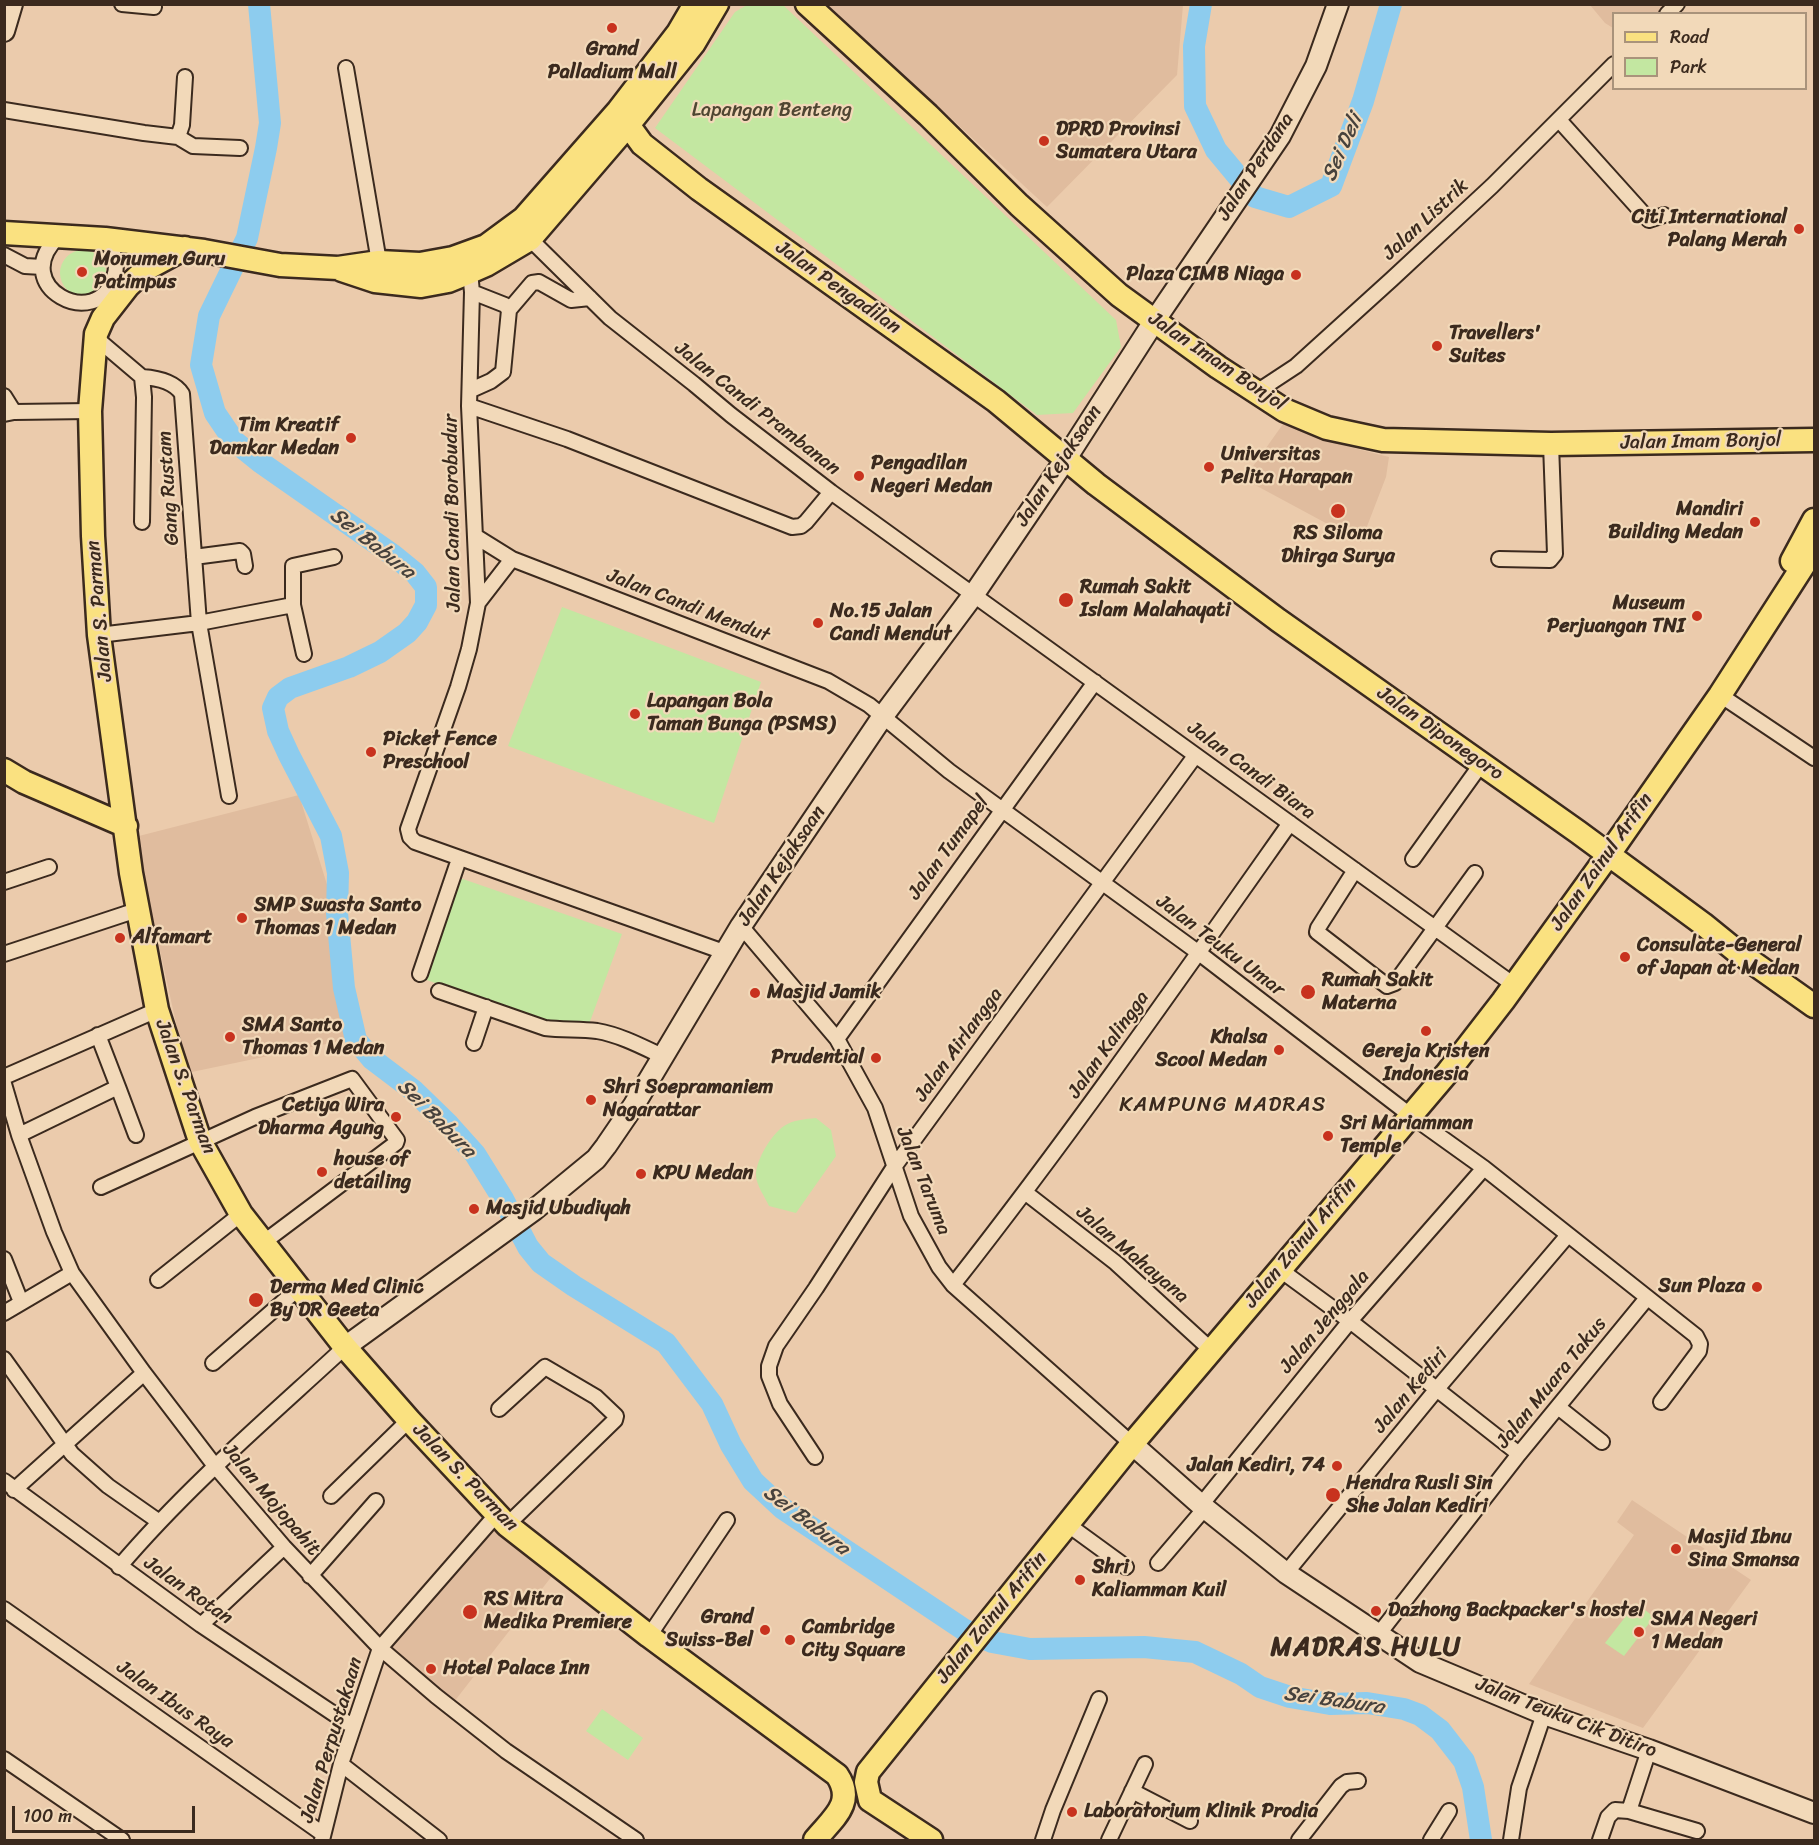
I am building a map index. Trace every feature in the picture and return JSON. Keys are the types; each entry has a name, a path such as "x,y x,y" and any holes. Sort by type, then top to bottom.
{"main road":[{"path":"4,31 12,4"},
{"path":"377,272 453,258 486,246 524,218 694,42 704,11 730,4"},
{"name":"Jalan Imam Bonjol","path":"807,4 928,116 1019,205 1119,295 1255,393 1284,410 1327,428 1374,439 1551,444 1815,440"},
{"name":"Jalan Perdana","path":"1155,320 1280,136 1316,66 1338,4"},
{"path":"4,233 105,239 194,249 280,265 377,272 421,285 448,281 471,282 486,265 530,239 623,118"},
{"name":"Jalan Pengadilan","path":"623,118 642,144 699,189 996,401 1065,460"},
{"path":"100,328 128,286 146,269 194,249"},
{"name":"Jalan Kejaksaan","path":"345,1347 534,1210 597,1159 634,1105 741,926 884,716 974,594 1065,460 1155,320"},
{"name":"Jalan S. Parman","path":"100,328 90,411 93,536 108,634 126,826 137,910 158,1010 200,1141 241,1214 345,1347 502,1520 649,1636 837,1775"},
{"name":"Jalan Diponegoro","path":"1065,460 1278,620 1602,849 1735,950 1812,998"},
{"name":"Jalan Zainul Arifin","path":"868,1772 1131,1444 1448,1072 1488,1021 1510,982 1602,849 1720,694 1730,667 1815,520"},
{"name":"Jalan Zainul Arifin","path":"1602,849 1618,817 1815,549"},
{"path":"4,770 24,782 126,826"},
{"name":"Jalan Teuku Cik Ditiro","path":"1131,1444 1203,1507 1286,1573 1420,1662 1544,1714 1649,1750 1815,1813"},
{"path":"837,1775 853,1778 868,1772 866,1787 870,1800"},
{"path":"837,1775 845,1791 843,1806"},
{"path":"815,1840 843,1806 854,1801 870,1800 931,1840"}],"street":[{"path":"122,4 154,7"},
{"name":"Jalan Listrik","path":"1255,393 1296,366 1483,194 1612,66"},
{"path":"346,68 377,272"},
{"path":"178,137 182,125 185,77"},
{"path":"4,110 178,137 193,146 240,148"},
{"path":"1559,120 1650,219 1664,215"},
{"path":"58,237 50,245 42,267 47,285 60,298 79,303 90,302 100,297 114,280 116,258 105,239"},
{"name":"Jalan Candi Prambanan","path":"530,239 627,332 831,492 974,594"},
{"path":"4,255 25,266 42,267"},
{"path":"471,282 509,310"},
{"name":"Jalan Candi Borobudur","path":"471,282 469,406 478,603 469,649 458,687 408,829 410,837 415,842 459,859 724,952"},
{"path":"471,390 491,381 503,372 509,310 532,283 539,282 571,300 590,298"},
{"path":"79,303 142,377 144,397 142,522"},
{"name":"Gang Rustam","path":"142,377 152,377 171,384 178,387 182,394 199,623 229,795"},
{"path":"4,396 9,413 90,411"},
{"path":"469,406 578,443 792,527 801,526 806,522 831,492"},
{"path":"1499,559 1550,560 1555,554 1551,444"},
{"name":"Jalan Candi Mendut","path":"475,536 512,559 828,681 884,716"},
{"path":"194,557 240,551 243,554 244,566"},
{"path":"304,654 293,604 292,568 294,565 334,557"},
{"path":"478,603 512,559"},
{"name":"Jalan Candi Biara","path":"974,594 1510,982"},
{"path":"108,634 199,623 293,604"},
{"name":"Jalan Tumapel","path":"837,1039 1095,682"},
{"path":"1720,694 1815,758"},
{"name":"Jalan Teuku Umar","path":"884,716 949,771 1199,953 1410,1115 1484,1168 1696,1336 1700,1344 1700,1351 1661,1402"},
{"name":"Jalan Airlangga","path":"815,1457 780,1404 769,1376 769,1366 776,1346 894,1167 1195,756"},
{"path":"1413,859 1482,764"},
{"name":"Jalan Kalingga","path":"953,1285 1026,1193 1290,823"},
{"path":"420,974 459,859"},
{"path":"4,882 49,867"},
{"path":"1355,870 1317,932 1387,986 1395,983 1476,873"},
{"path":"4,954 137,910"},
{"name":"Jalan Taruma","path":"741,926 837,1039 874,1108 911,1216 939,1267 953,1285 1131,1444"},
{"path":"439,991 545,1028 597,1031 628,1040 662,1056"},
{"path":"474,1043 486,1007"},
{"path":"4,1077 158,1010"},
{"path":"98,1035 136,1135"},
{"path":"101,1187 200,1141 349,1079 353,1080 397,1140 264,1242"},
{"name":"Jalan Mojopahit","path":"4,1084 54,1232 72,1273 215,1466 310,1576 380,1648 506,1751 636,1840"},
{"path":"19,1134 118,1088"},
{"name":"Jalan Jenggala","path":"1158,1563 1350,1321 1484,1168"},
{"name":"Jalan Mahayana","path":"1026,1193 1116,1263 1210,1349"},
{"path":"158,1280 241,1214"},
{"name":"Jalan Kediri","path":"1286,1573 1436,1390 1568,1235"},
{"path":"4,1259 21,1302"},
{"path":"1279,1269 1350,1321 1519,1454"},
{"path":"4,1313 72,1273"},
{"path":"213,1363 300,1287"},
{"name":"Jalan Muara Takus","path":"1378,1635 1519,1454 1647,1298"},
{"path":"119,1566 158,1521 345,1347"},
{"path":"4,1359 63,1444 108,1486 158,1521"},
{"name":"Jalan Perpustakaan","path":"323,1837 352,1726 380,1648 502,1520 616,1417 596,1397 545,1367 499,1409"},
{"path":"9,1485 63,1444 144,1373"},
{"path":"1558,1407 1602,1442"},
{"path":"331,1496 409,1420"},
{"name":"Jalan Rotan","path":"9,1485 201,1624 352,1726"},
{"path":"310,1576 376,1501"},
{"path":"649,1636 727,1520"},
{"path":"1067,1524 1126,1567"},
{"path":"201,1624 284,1547"},
{"name":"Jalan Ibus Raya","path":"4,1609 323,1837"},
{"path":"1043,1840 1099,1699"},
{"path":"1511,1840 1519,1788 1544,1714"},
{"path":"1629,1811 1649,1750"},
{"path":"4,1759 122,1840"},
{"path":"341,1764 439,1840"},
{"path":"1109,1840 1145,1764"},
{"path":"1299,1840 1341,1786 1347,1782 1358,1781"},
{"path":"1132,1791 1190,1821"},
{"path":"1600,1840 1609,1814 1615,1810 1629,1811 1698,1831"},
{"path":"1431,1840 1449,1811"}],"shaded area":[{"name":"DPRD Provinsi Sumatera Utara","path":"828,5 1183,5 1177,75 1047,207"},
{"path":"1590,5 1669,5 1661,12 1612,12 1612,27 1605,23"},
{"name":"RS Siloma Dhirga Surya","path":"1283,424 1334,443 1389,457 1386,477 1361,542 1244,479"},
{"name":"SMP Swasta Santo Thomas 1 Medan","path":"299,795 329,891 332,945 345,1040 187,1073 135,837"},
{"name":"SMA Negeri 1 Medan","path":"1632,1500 1751,1580 1643,1728 1529,1684 1634,1535 1617,1522"},
{"path":"497,1514 559,1567 450,1707 381,1647"}],"green space":[{"name":"Lapangan Benteng","path":"747,5 783,5 1116,320 1121,347 1073,413 1037,415 655,128 735,12"},
{"name":"Monumen Guru Patimpus","path":"83,250 99,257 106,273 99,289 83,296 67,289 60,273 67,257"},
{"name":"Lapangan Bola Taman Bunga (PSMS)","path":"562,607 761,682 714,823 508,746"},
{"path":"457,877 622,934 588,1027 564,1028 421,978"},
{"path":"816,1118 831,1130 836,1156 796,1213 769,1206 756,1179 759,1162 765,1148 784,1126 803,1119"},
{"path":"1636,1603 1654,1617 1624,1656 1605,1643"},
{"path":"602,1709 643,1738 628,1760 586,1731"}],"waterway":[{"name":"Sei Babura","path":"259,4 270,123 266,148 247,238 209,316 201,365 215,413 234,441 260,462 393,555 415,573 426,587 426,605 417,622 407,633 380,652 349,667 290,688 278,697 273,708 278,731 331,836 338,873 337,913 344,988 356,1040 372,1059 413,1090 475,1154 503,1199 528,1247 541,1263 666,1343 712,1404 731,1445 753,1481 782,1508 963,1629 992,1642 1030,1649 1144,1647 1195,1652 1241,1674 1260,1687 1290,1697 1330,1704 1367,1703 1404,1709 1420,1715 1440,1730 1464,1761 1473,1787 1481,1840"},
{"name":"Sei Deli","path":"1201,4 1194,46 1195,106 1216,150 1255,197 1289,207 1331,186 1363,101 1391,4"}],"place":[{"name":"Grand Palladium Mall","path":"612,28"},
{"name":"DPRD Provinsi Sumatera Utara","path":"1044,141"},
{"name":"Citi International Palang Merah","path":"1799,229"},
{"name":"Monumen Guru Patimpus","path":"82,272"},
{"name":"Plaza CIMB Niaga","path":"1296,275"},
{"name":"Travellers' Suites","path":"1437,346"},
{"name":"Tim Kreatif Damkar Medan","path":"351,438"},
{"name":"Universitas Pelita Harapan","path":"1209,467"},
{"name":"Pengadilan Negeri Medan","path":"859,476"},
{"name":"RS Siloma Dhirga Surya","path":"1338,511"},
{"name":"Mandiri Building Medan","path":"1755,522"},
{"name":"Rumah Sakit Islam Malahayati","path":"1066,600"},
{"name":"Museum Perjuangan TNI","path":"1697,616"},
{"name":"No.15 Jalan Candi Mendut","path":"818,623"},
{"name":"Lapangan Bola Taman Bunga (PSMS)","path":"635,714"},
{"name":"Picket Fence Preschool","path":"371,752"},
{"name":"SMP Swasta Santo Thomas 1 Medan","path":"242,918"},
{"name":"Alfamart","path":"120,938"},
{"name":"Consulate-General of Japan at Medan","path":"1625,957"},
{"name":"Rumah Sakit Materna","path":"1308,992"},
{"name":"Masjid Jamik","path":"755,993"},
{"name":"Gereja Kristen Indonesia","path":"1426,1031"},
{"name":"SMA Santo Thomas 1 Medan","path":"230,1037"},
{"name":"Khalsa Scool Medan","path":"1279,1050"},
{"name":"Prudential","path":"876,1058"},
{"name":"Shri Soepramaniem Nagarattar","path":"591,1100"},
{"name":"Cetiya Wira Dharma Agung","path":"396,1117"},
{"name":"Sri Mariamman Temple","path":"1328,1136"},
{"name":"house of detailing","path":"322,1172"},
{"name":"KPU Medan","path":"641,1174"},
{"name":"Masjid Ubudiyah","path":"474,1209"},
{"name":"Sun Plaza","path":"1757,1287"},
{"name":"Derma Med Clinic By DR Geeta","path":"256,1300"},
{"name":"Jalan Kediri, 74","path":"1337,1466"},
{"name":"Hendra Rusli Sin She Jalan Kediri","path":"1333,1495"},
{"name":"Masjid Ibnu Sina Smansa","path":"1676,1549"},
{"name":"Shri Kaliamman Kuil","path":"1080,1580"},
{"name":"Dazhong Backpacker's hostel","path":"1376,1611"},
{"name":"RS Mitra Medika Premiere","path":"470,1612"},
{"name":"Grand Swiss-Bel","path":"765,1630"},
{"name":"SMA Negeri 1 Medan","path":"1639,1632"},
{"name":"Cambridge City Square","path":"790,1640"},
{"name":"Hotel Palace Inn","path":"431,1669"},
{"name":"Laboratorium Klinik Prodia","path":"1072,1812"}],"district":[{"name":"KAMPUNG MADRAS","path":"1223,1106"},
{"name":"MADRAS HULU","path":"1366,1648"}]}
